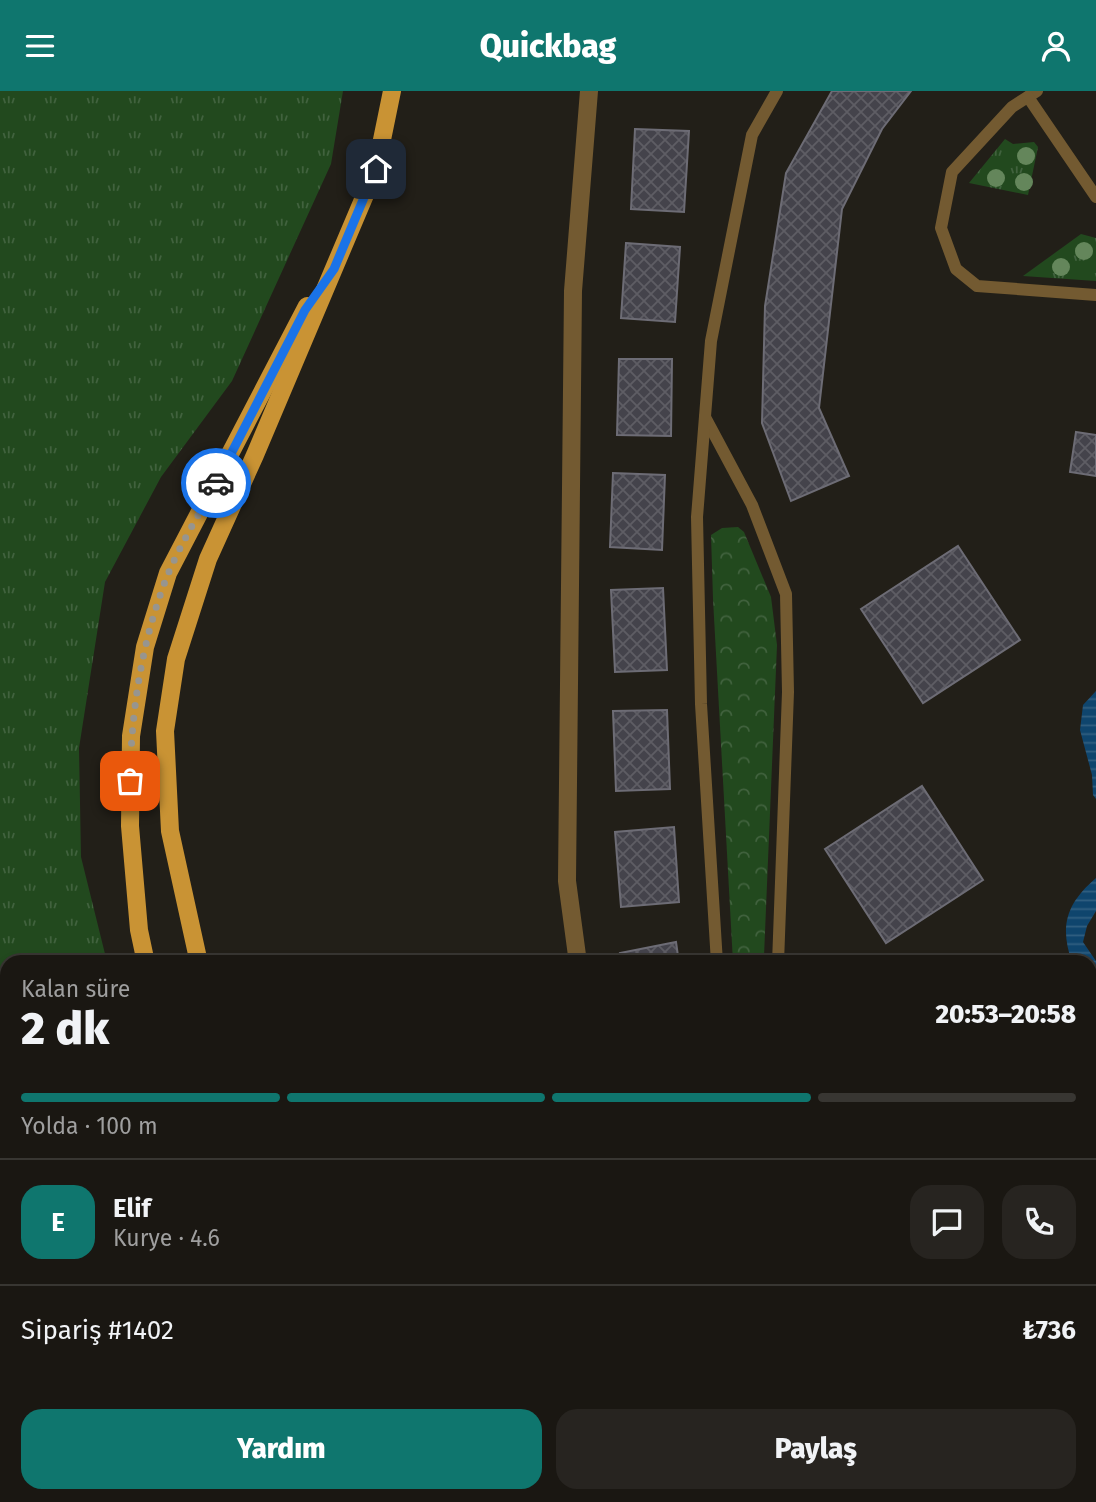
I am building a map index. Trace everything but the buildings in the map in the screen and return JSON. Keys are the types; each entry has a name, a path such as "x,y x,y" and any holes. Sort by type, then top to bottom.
{"main road":[{"path":"198,955 170,831 165,731 176,659 208,559 376,169 392,91"},
{"path":"144,955 139,930 130,826 131,736 145,647 168,573 305,310 334,269"}],"street":[{"path":"577,955 567,881 573,291 589,91"}],"lane":[{"path":"717,955 701,704 697,517 711,341 752,135 777,91"},
{"path":"1096,197 1033,94 1012,107 952,172 941,227 956,269 977,286 1096,295"},
{"path":"705,417 752,505 786,594 788,692 778,955"}],"green space":[{"path":"0,91 343,91 331,164 232,381 161,477 105,582 79,748 81,857 105,955 0,955"},
{"path":"1005,139 1013,144 1034,142 1038,147 1028,195 969,183"},
{"path":"1081,234 1096,238 1096,281 1023,276"},
{"path":"738,527 744,532 771,597 777,645 764,955 733,955 711,535 722,528"}],"water":[{"path":"1096,691 1096,799 1080,730 1083,705"},
{"path":"1096,878 1096,911 1087,926 1083,942 1092,955 1070,955 1066,937 1068,915 1086,887"}],"way so far":[{"path":"130,781 131,736 145,647 168,573 216,483"}],"route":[{"path":"216,483 305,310 334,269 376,169"}]}
